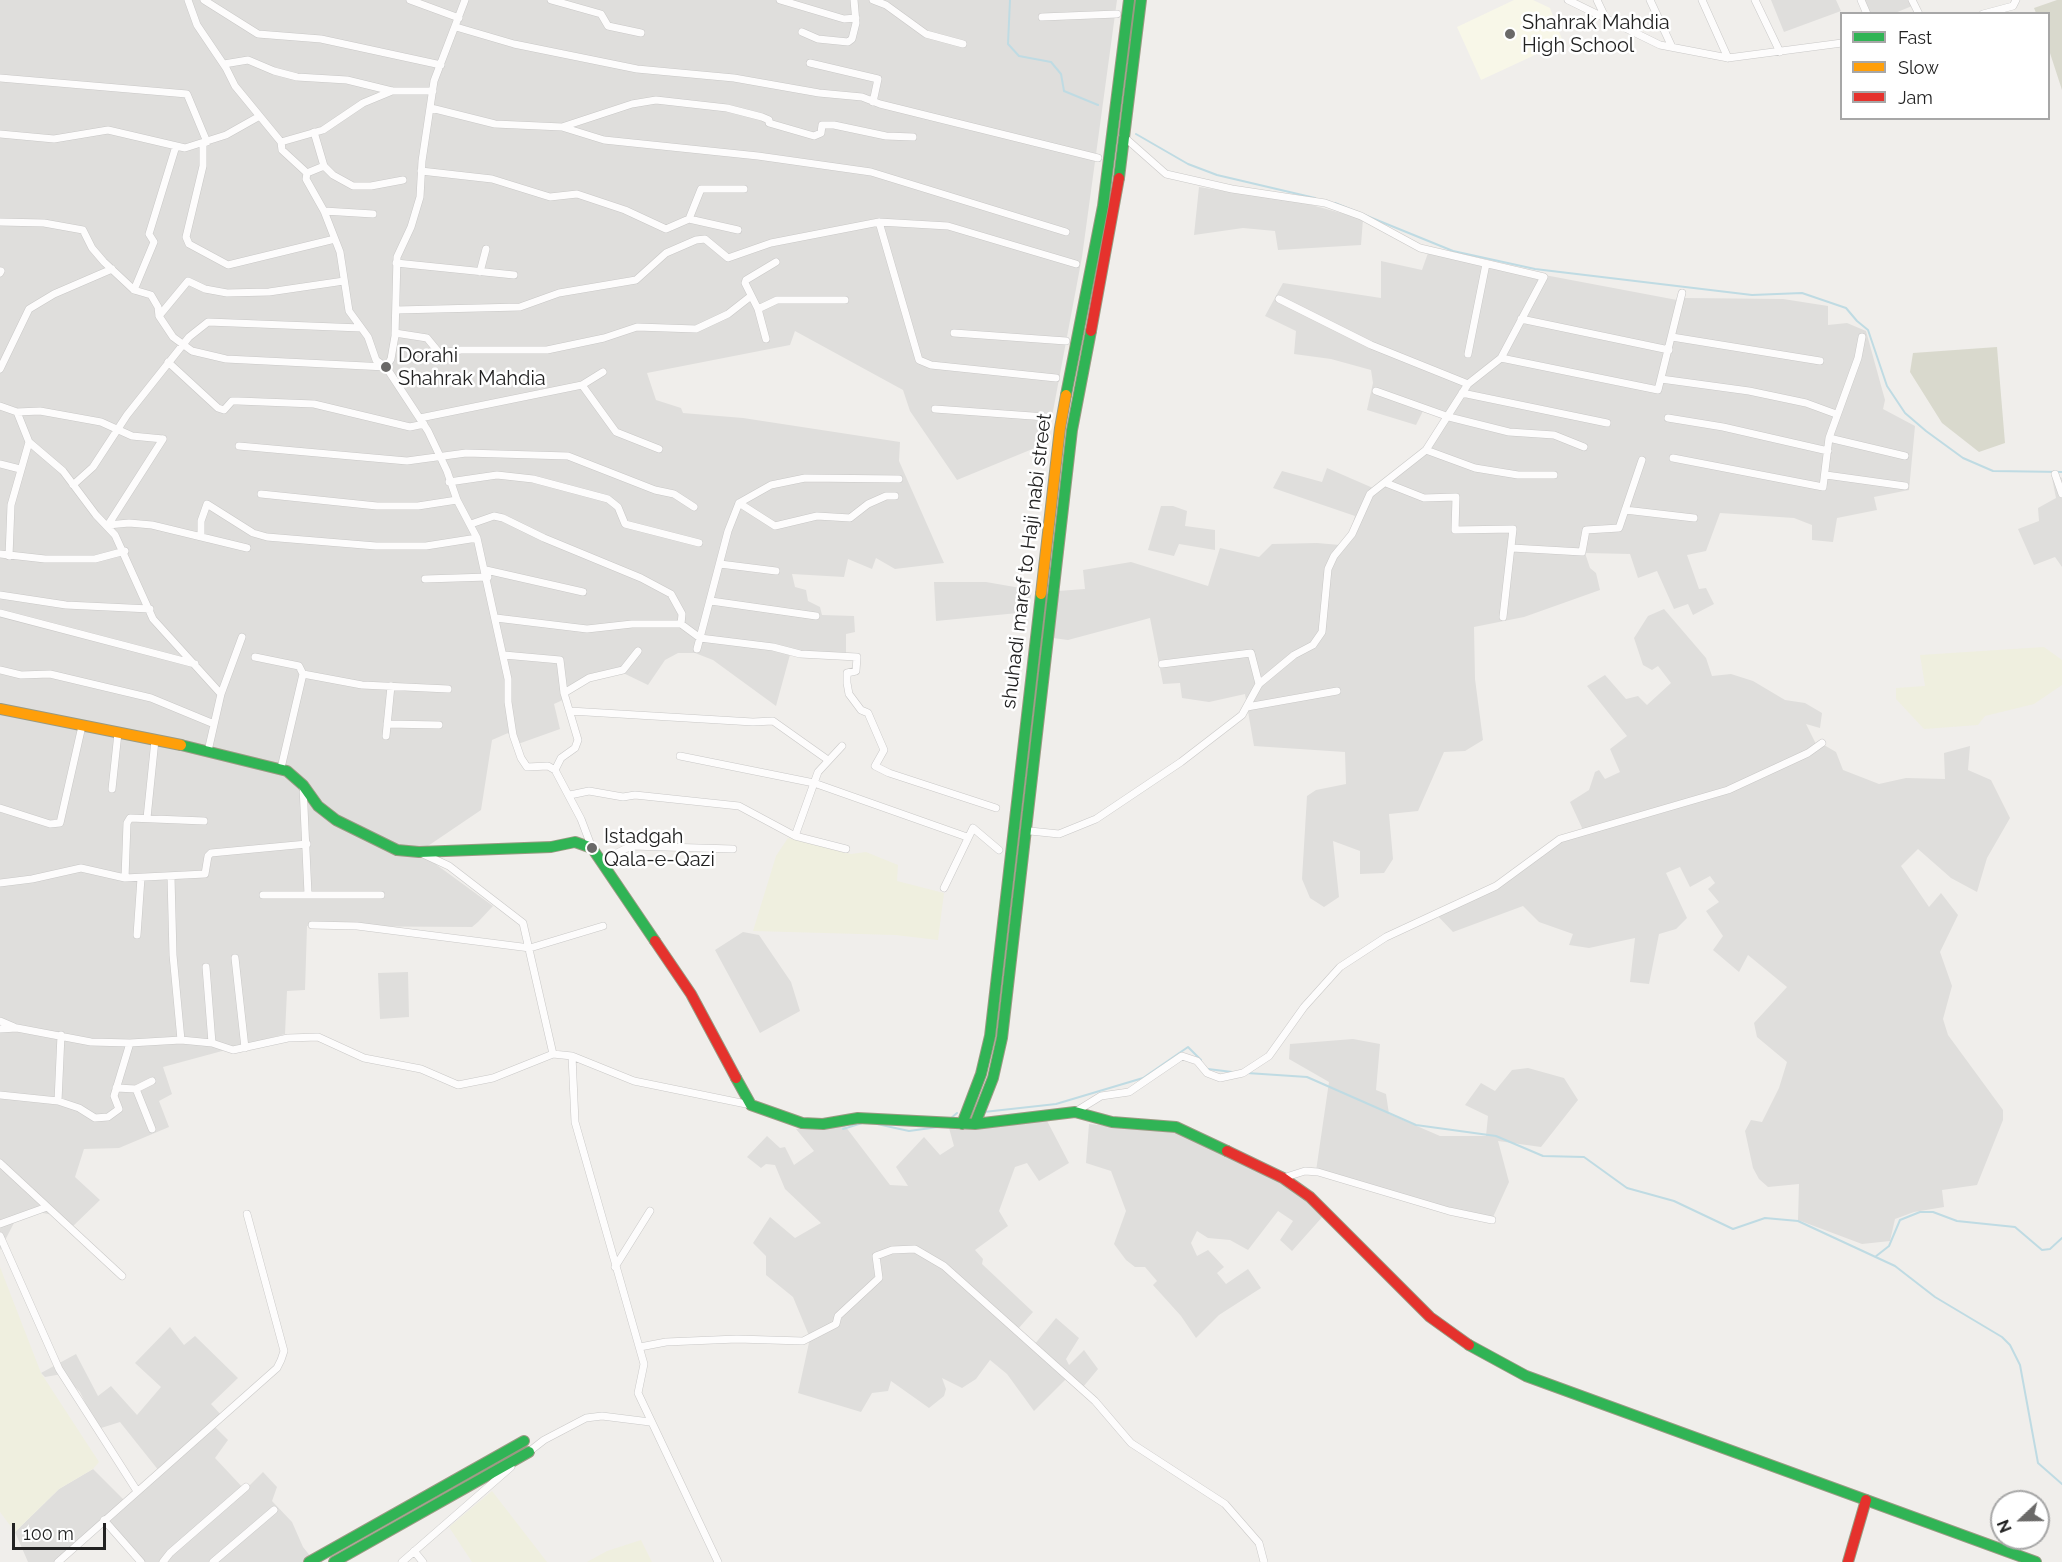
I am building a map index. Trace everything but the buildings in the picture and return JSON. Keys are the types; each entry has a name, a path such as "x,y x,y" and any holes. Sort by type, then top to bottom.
{"main road":[{"name":"shuhadi maref to Haji nabi street","path":"962,1124 981,1074 990,1036 1060,428 1103,206 1129,0"},
{"path":"975,1124 993,1078 1002,1038 1072,430 1115,207 1141,0"},
{"path":"0,709 280,768 303,785 318,806 336,820 397,850 419,852 551,847 574,842 592,848 691,994 751,1105 802,1123 823,1124 858,1118 975,1124 1075,1112 1112,1122 1176,1127 1283,1178 1310,1197 1430,1317 1472,1348 1527,1376 2036,1562"},
{"path":"309,1562 524,1442"},
{"path":"334,1562 529,1452"},
{"path":"1848,1562 1866,1500"}],"street":[{"path":"188,0 197,25 224,64 235,86 258,117 281,142 282,150 307,172"},
{"path":"192,9 194,0"},
{"path":"204,0 258,34 321,39 441,65"},
{"path":"410,0 459,18"},
{"path":"386,367 391,359 395,333 396,263 417,207 433,91 465,0"},
{"path":"551,0 601,15 608,26 641,33"},
{"path":"780,0 844,19 856,18"},
{"path":"802,32 818,39 848,42 852,39 856,18 854,0"},
{"path":"873,0 886,5 926,34 963,44"},
{"path":"1568,0 1660,45 1728,58 1840,43"},
{"path":"1597,0 1606,19"},
{"path":"1650,0 1672,47"},
{"path":"1702,0 1728,58"},
{"path":"1755,0 1780,52"},
{"path":"1990,12 2013,6 2016,0"},
{"path":"1041,17 1118,14"},
{"path":"456,27 514,44 637,69 734,78 819,93 862,97 873,102 1098,158"},
{"path":"224,64 248,60 274,72 297,77 347,80 392,91 433,91"},
{"path":"810,63 878,79 873,102"},
{"path":"0,78 188,94 205,142 203,166 186,237 189,244 228,265 335,239"},
{"path":"281,142 302,138 323,130 363,103 392,91"},
{"path":"562,127 632,104 656,100 727,108 762,117 769,120 768,123 814,136 821,134 822,126 834,125 886,136 913,137"},
{"path":"430,108 495,124 562,127 604,140 758,156 871,172 1066,232"},
{"path":"0,134 54,140 108,130 185,148 205,142 258,117"},
{"path":"314,132 324,166 333,175 353,186 371,186 403,180"},
{"path":"1030,831 1059,834 1096,819 1181,762 1242,715 1259,684 1294,655 1312,645 1322,632 1328,569 1334,556 1352,534 1370,494 1426,450 1468,384 1501,358 1544,278 1420,248 1361,216 1325,204 1232,189 1166,174 1123,136"},
{"path":"134,290 154,242 149,234 176,146"},
{"path":"307,172 324,166"},
{"path":"421,171 492,179 550,197 577,194 626,210 666,229 688,219 738,230"},
{"path":"307,172 306,179 324,211 340,252 349,311 368,337 376,360 386,367 394,383 422,421 440,456 457,500 477,538 504,655 513,735 521,758 527,767 548,766 555,770 570,795 592,848"},
{"path":"688,219 701,189 744,189"},
{"path":"324,211 373,214"},
{"path":"0,222 44,223 83,230 92,248 112,269 134,290 151,296 158,307 159,316 183,347 226,359 386,367"},
{"path":"397,310 520,307 559,293 636,280 666,253 696,240 705,239 729,258 771,243 879,222 948,226 1076,264"},
{"path":"879,222 919,360 931,365 1056,378"},
{"path":"480,272 486,249"},
{"path":"766,339 758,309 745,286 746,280 776,262"},
{"path":"396,263 514,275"},
{"path":"1468,354 1486,264"},
{"path":"0,369 29,309 54,294 112,269"},
{"path":"159,316 188,281 206,289 227,293 269,292 344,281"},
{"path":"1501,358 1658,390 1682,293"},
{"path":"395,333 426,338 441,356 461,350 547,350 604,338 637,327 696,329 719,320 751,296"},
{"path":"1279,299 1371,345 1468,384"},
{"path":"758,309 777,300 845,300"},
{"path":"1521,319 1669,350"},
{"path":"73,485 93,467 117,430 168,362 183,347 189,337 208,322 361,328"},
{"path":"954,333 1066,341"},
{"path":"1672,337 1820,361"},
{"path":"1673,458 1823,487 1829,438 1858,358 1862,337"},
{"path":"168,362 218,408 224,410 232,401 314,404 410,427 422,421 582,385 603,372"},
{"path":"1661,379 1749,391 1806,403 1836,414"},
{"path":"582,385 615,432 659,450"},
{"path":"1377,390 1449,417 1509,432 1554,435 1584,447"},
{"path":"1462,393 1607,423"},
{"path":"0,406 17,412 40,411 101,422 132,436 163,439 108,525"},
{"path":"935,409 1046,417"},
{"path":"17,412 29,442 63,471 96,515 108,525 124,551 153,619 221,694"},
{"path":"1668,418 1723,427 1828,451"},
{"path":"1829,438 1905,456"},
{"path":"9,556 11,505 29,442"},
{"path":"239,446 407,462 466,453 568,456 655,490 674,494 694,507"},
{"path":"1426,450 1475,468 1518,475 1554,475"},
{"path":"1512,548 1582,552 1586,530 1619,528 1642,460"},
{"path":"0,464 20,469"},
{"path":"2055,474 2062,494"},
{"path":"449,482 497,475 533,479 608,499 618,507 625,524 699,543"},
{"path":"1826,475 1905,486"},
{"path":"697,649 728,531 739,503 771,485 805,478 898,479"},
{"path":"1386,483 1424,498 1456,497 1455,530 1513,529 1503,617"},
{"path":"261,494 377,506 418,506 457,500"},
{"path":"739,503 775,526 817,516 850,518 868,504 885,496 895,496"},
{"path":"201,534 201,521 207,504 253,533 267,537 376,546 426,546 477,538"},
{"path":"1624,510 1694,518"},
{"path":"471,524 494,516 503,518 544,538 641,578 671,594 682,614 681,624"},
{"path":"108,525 129,523 152,525 201,534 247,548"},
{"path":"0,554 95,559 124,551"},
{"path":"720,564 776,572"},
{"path":"425,579 487,574 583,592"},
{"path":"0,595 66,605 150,609"},
{"path":"711,601 816,616"},
{"path":"0,613 195,664"},
{"path":"496,618 587,629 632,624 681,624 700,638 772,647 800,654 857,657 856,671 847,673 847,683 849,694 861,710 868,713 884,750 875,766 888,773 996,808"},
{"path":"208,751 221,694 242,637"},
{"path":"564,693 589,678 623,670 638,651"},
{"path":"1162,664 1251,653 1259,684"},
{"path":"504,655 560,660 564,693 578,740 575,748 561,758 555,770"},
{"path":"255,657 299,666 303,674 280,768"},
{"path":"0,670 21,675 50,674 152,698 214,724"},
{"path":"303,674 362,685 448,689"},
{"path":"386,736 392,686"},
{"path":"1247,707 1338,691"},
{"path":"570,711 753,722 773,721 828,760"},
{"path":"387,724 439,725"},
{"path":"0,808 50,824 60,823 82,726"},
{"path":"112,789 118,733"},
{"path":"147,818 155,740"},
{"path":"1075,1112 1101,1096 1129,1092 1182,1056 1197,1061 1207,1073 1220,1078 1243,1073 1269,1056 1304,1007 1340,967 1386,937 1496,886 1560,839 1601,825 1728,790 1808,753 1822,743"},
{"path":"795,836 814,783 828,760 842,746"},
{"path":"680,756 814,783 967,837"},
{"path":"303,785 308,894"},
{"path":"570,795 589,791 623,797 635,795 687,802 725,803 739,806 795,836 846,849"},
{"path":"125,878 127,823 134,817 204,821"},
{"path":"944,888 973,828 999,850"},
{"path":"0,883 32,879 81,868 125,878 205,874 208,856 211,854 307,844"},
{"path":"601,861 631,846 732,849"},
{"path":"419,852 449,866 523,923 553,1054"},
{"path":"171,877 173,955 181,1040"},
{"path":"137,935 141,878"},
{"path":"263,896 381,895"},
{"path":"312,925 357,926 530,948 603,926"},
{"path":"235,958 245,1048"},
{"path":"206,967 212,1042"},
{"path":"0,1021 17,1028"},
{"path":"0,1029 17,1028 91,1042 130,1043 181,1040 212,1042 233,1050 288,1038 318,1037 364,1058 421,1069 458,1085 493,1078 553,1054 572,1056 634,1081 751,1105"},
{"path":"58,1101 61,1035"},
{"path":"0,1095 58,1101 79,1108 95,1118 108,1117 119,1109 114,1096 130,1043"},
{"path":"572,1056 576,1122 644,1364 638,1393 718,1562"},
{"path":"116,1088 136,1089 152,1082"},
{"path":"136,1089 152,1129"},
{"path":"0,1163 122,1276"},
{"path":"1283,1178 1305,1171 1317,1172 1449,1211 1492,1220"},
{"path":"0,1224 47,1207"},
{"path":"615,1267 650,1211"},
{"path":"58,1562 277,1368 284,1351 247,1214"},
{"path":"0,1236 58,1369 136,1491"},
{"path":"640,1347 666,1342 737,1339 803,1341 836,1324 838,1316 879,1278 876,1256 892,1250 915,1249 944,1266 1095,1401 1131,1443 1225,1504 1259,1543 1264,1562"},
{"path":"402,1562 544,1440 586,1418 602,1416 650,1422"},
{"path":"163,1562 246,1487"},
{"path":"213,1562 274,1510"},
{"path":"104,1520 141,1562"},
{"path":"414,1551 423,1562"}],"shaded area":[{"path":"0,0 1117,0 1082,257 1047,443 957,480 910,411 903,390 795,331 790,345 647,373 656,400 681,408 683,413 743,418 900,442 899,461 944,563 895,569 876,558 872,569 848,559 844,577 792,574 795,587 806,590 808,601 820,607 822,615 854,616 855,632 846,634 846,655 791,651 776,706 713,660 695,653 678,653 665,660 648,685 619,671 591,678 566,693 565,699 554,704 560,729 518,744 508,733 492,740 481,810 419,852 493,906 478,922 472,927 307,926 305,990 287,991 285,1034 163,1067 172,1094 159,1101 169,1127 119,1148 84,1149 75,1177 100,1200 71,1228 58,1216 38,1212 16,1219 0,1250"},
{"name":"Shahrak Mahdia High School","path":"1514,0 1533,0 1550,8 1563,42 1481,80 1457,27"},
{"path":"1771,0 1836,0 1841,11 1784,32"},
{"path":"1861,0 1910,0 1912,6 1897,12 1867,12"},
{"path":"2062,0 2062,90 2050,53 2050,12 2036,12 2034,8"},
{"path":"1199,187 1308,204 1363,219 1361,245 1278,250 1275,231 1243,228 1194,235"},
{"path":"1428,253 1677,300 1685,298 1783,299 1828,306 1828,325 1847,323 1866,331 1885,400 1883,409 1915,426 1909,490 1874,497 1877,510 1837,518 1833,542 1812,540 1812,525 1794,518 1720,513 1706,551 1687,555 1699,589 1706,588 1714,604 1693,615 1688,604 1674,609 1657,571 1638,578 1630,554 1585,553 1590,568 1596,573 1600,590 1524,617 1474,627 1475,679 1483,740 1465,751 1444,752 1418,811 1389,814 1393,859 1384,873 1360,874 1360,851 1333,841 1339,897 1324,907 1310,898 1302,879 1307,796 1316,790 1346,784 1345,752 1254,746 1245,694 1209,702 1182,698 1180,683 1163,684 1150,618 1068,640 1053,638 1058,591 1085,589 1083,570 1131,562 1208,586 1220,548 1259,557 1272,544 1340,545 1350,532 1355,516 1273,488 1282,471 1322,482 1327,468 1373,488 1421,452 1447,418 1424,409 1416,425 1367,410 1373,383 1371,370 1331,359 1294,354 1296,331 1265,316 1283,283 1381,298 1381,261 1422,270"},
{"path":"1997,347 2005,443 1979,452 1942,423 1910,372 1913,353"},
{"path":"2051,473 2062,478 2062,567 2055,557 2034,565 2018,529 2039,521 2038,508 2056,498"},
{"path":"1161,506 1173,506 1187,511 1185,526 1215,530 1215,550 1179,544 1174,556 1148,550"},
{"path":"934,582 986,582 1032,590 1028,612 936,621"},
{"path":"1664,609 1706,658 1712,676 1731,674 1753,681 1785,700 1805,703 1822,713 1820,728 1806,724 1817,746 1824,745 1836,752 1843,770 1879,784 1906,778 1945,779 1944,753 1970,746 1968,770 1991,780 2010,818 1987,858 1977,892 1951,878 1918,849 1901,866 1929,907 1941,893 1958,915 1940,952 1952,986 1943,1019 1948,1035 2003,1110 2003,1120 1977,1185 1942,1190 1944,1207 1914,1212 1895,1219 1890,1241 1862,1244 1798,1220 1799,1184 1768,1187 1759,1179 1753,1168 1745,1131 1751,1120 1762,1122 1779,1088 1787,1062 1757,1037 1754,1023 1787,987 1748,955 1739,972 1713,950 1723,936 1706,911 1719,902 1708,889 1715,883 1710,876 1690,887 1680,867 1666,873 1687,918 1676,929 1659,934 1649,984 1630,982 1635,938 1589,948 1569,945 1573,934 1539,922 1523,906 1453,932 1434,912 1501,884 1563,839 1583,830 1570,802 1589,790 1595,772 1599,770 1605,779 1620,772 1610,749 1627,736 1587,686 1605,675 1626,699 1638,696 1647,705 1671,683 1658,666 1652,670 1643,665 1634,638 1648,616"},
{"path":"743,932 759,935 791,982 800,1011 760,1033 715,950"},
{"path":"408,972 409,1017 380,1019 378,973"},
{"path":"1353,1039 1380,1044 1376,1090 1386,1094 1389,1114 1440,1136 1486,1136 1488,1116 1465,1105 1481,1083 1495,1091 1512,1070 1528,1068 1564,1078 1578,1100 1541,1147 1498,1141 1509,1182 1493,1217 1448,1214 1316,1171 1329,1082 1289,1059 1290,1044"},
{"path":"1045,1117 1069,1163 1039,1181 1027,1163 1015,1167 999,1211 1008,1226 975,1250 983,1259 982,1264 1033,1312 1018,1329 1034,1345 1056,1318 1079,1338 1066,1359 1069,1365 1084,1350 1098,1369 1083,1387 1069,1376 1034,1411 1007,1374 990,1360 976,1379 962,1388 942,1378 946,1389 944,1396 929,1408 891,1381 888,1391 872,1393 861,1412 798,1393 810,1338 793,1297 766,1275 766,1256 753,1243 770,1217 795,1238 821,1223 785,1189 775,1165 766,1164 761,1168 747,1157 767,1136 780,1148 785,1147 794,1165 814,1151 796,1129 842,1122 890,1185 908,1186 896,1167 924,1137 940,1155 954,1146 949,1128"},
{"path":"1089,1124 1178,1133 1283,1178 1324,1215 1292,1251 1280,1240 1293,1221 1278,1211 1248,1250 1230,1240 1208,1238 1197,1231 1191,1243 1197,1256 1208,1250 1224,1267 1217,1273 1226,1284 1248,1269 1261,1288 1219,1315 1196,1338 1181,1316 1153,1285 1157,1281 1145,1267 1135,1267 1126,1260 1114,1244 1126,1211 1111,1171 1086,1163"},
{"path":"170,1327 184,1345 195,1336 238,1378 211,1404 223,1417 212,1424 228,1440 215,1458 245,1490 263,1472 277,1487 272,1501 292,1522 303,1547 315,1562 142,1562 108,1521 61,1562 28,1562 15,1532 59,1489 93,1469 125,1501 159,1471 120,1422 98,1429 80,1392 62,1374 45,1377 41,1373 76,1354 98,1396 111,1386 137,1415 161,1387 135,1363"}],"green space":[{"path":"2044,647 2062,660 2062,685 2034,704 1985,716 1978,725 1924,729 1896,699 1896,688 1925,686 1920,655"},
{"path":"788,838 851,854 866,852 898,865 897,881 944,893 938,940 895,935 753,931 776,856"},
{"path":"0,1267 41,1373 99,1462 93,1469 59,1489 15,1532 0,1512"},
{"path":"492,1491 547,1562 472,1562 449,1527"},
{"path":"641,1540 652,1562 587,1562 607,1551"}],"waterway":[{"path":"1010,0 1008,44 1019,56 1051,62 1061,74 1064,91 1098,105"},
{"path":"1136,134 1188,164 1217,175 1315,198"},
{"path":"1335,203 1453,251 1535,269 1752,295 1802,293 1846,308 1868,330 1887,386 1905,413 1926,431 1963,458 1993,471 2062,472"},
{"path":"984,1112 1056,1104 1143,1078 1188,1047 1201,1060"},
{"path":"1208,1069 1232,1072"},
{"path":"1247,1073 1307,1077 1416,1125 1496,1136 1543,1156 1584,1157 1627,1188 1674,1201 1733,1229 1765,1218 1798,1221 1895,1266 1935,1297 2002,1337 2010,1345 2020,1365 2038,1463 2062,1484"},
{"path":"950,1119 957,1113"},
{"path":"843,1129 862,1123"},
{"path":"877,1124 909,1131 938,1127"},
{"path":"1875,1257 1889,1246 1900,1220 1920,1212 1933,1212 1957,1221 2015,1227 2042,1250 2050,1249 2062,1238"}],"traffic: fast":[{"path":"1066,395 1103,206 1129,0"},
{"path":"1119,178 1141,0"},
{"path":"975,1124 993,1078 1002,1038 1072,430 1091,331"},
{"path":"962,1124 981,1074 990,1036 1041,594"},
{"path":"181,745 287,771 303,785 318,806 336,820 397,850 419,852 551,847 575,842 592,848 655,941"},
{"path":"736,1078 751,1105 802,1123 823,1124 858,1118 975,1124 1075,1112 1112,1122 1176,1127 1227,1151"},
{"path":"1469,1345 1526,1376 2036,1562"},
{"path":"309,1562 524,1441"},
{"path":"334,1562 529,1452"}],"traffic: slow":[{"path":"1041,594 1060,428 1066,395"},
{"path":"0,709 181,745"}],"traffic: jam":[{"path":"1091,331 1119,178"},
{"path":"655,941 691,994 736,1078"},
{"path":"1227,1151 1283,1178 1310,1197 1430,1317 1469,1345"},
{"path":"1848,1562 1866,1500"}],"place":[{"name":"Shahrak Mahdia High School","path":"1510,34"},
{"name":"Dorahi Shahrak Mahdia","path":"386,367"},
{"name":"Istadgah Qala-e-Qazi","path":"592,848"}]}
